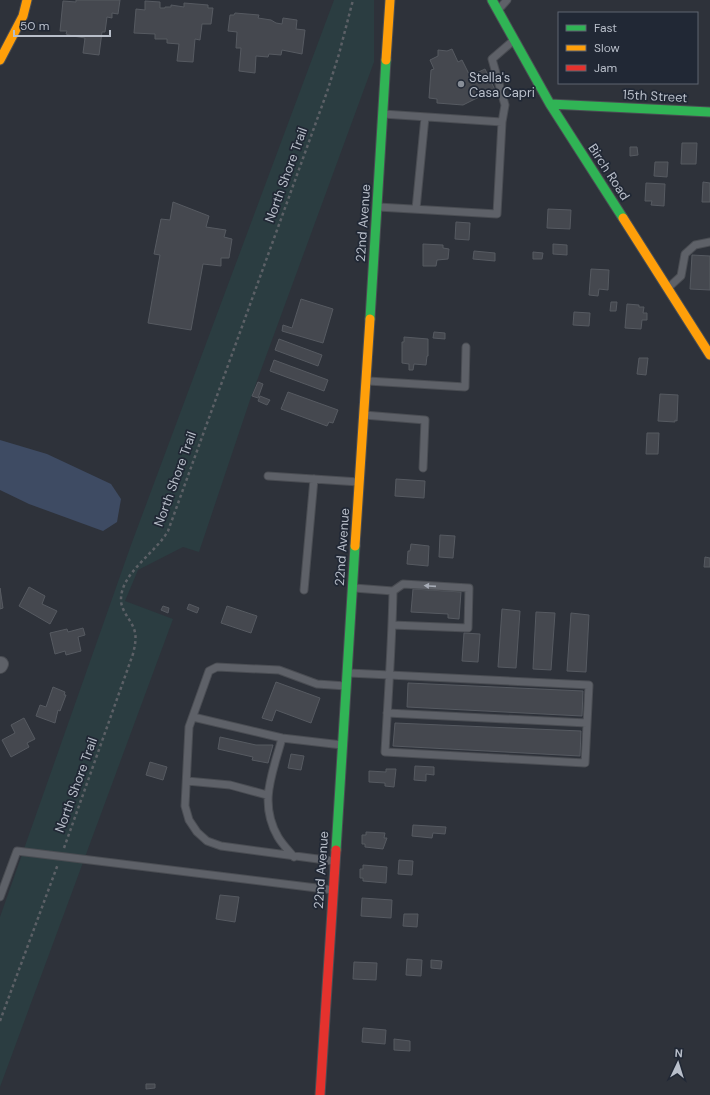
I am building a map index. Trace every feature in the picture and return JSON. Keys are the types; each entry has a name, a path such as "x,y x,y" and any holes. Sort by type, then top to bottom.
{"street":[{"path":"0,60 23,16 27,0"},
{"name":"22nd Avenue","path":"320,1095 390,0"},
{"name":"Birch Road","path":"492,0 550,104 710,355"},
{"name":"15th Street","path":"550,104 710,112"}],"lane":[{"path":"497,10 507,0"},
{"path":"377,206 497,214 502,122 505,105 492,59 514,40"},
{"path":"383,114 502,122"},
{"path":"416,209 425,117"},
{"path":"668,288 681,276 685,254 695,245 710,242"},
{"path":"366,380 465,387 466,347"},
{"path":"364,415 425,420 423,468"},
{"path":"268,476 359,482"},
{"path":"304,590 314,479"},
{"path":"352,588 393,591 403,584 469,588 468,628 392,625"},
{"path":"347,673 390,675 589,686 585,764 385,752 390,675 393,591"},
{"path":"335,861 221,846 207,841 197,832 189,820 185,806 189,727 209,671 217,667 279,670 317,684 346,686"},
{"path":"387,713 587,723"},
{"path":"193,717 282,738 342,745"},
{"path":"282,738 267,795 269,816 278,838 294,856"},
{"path":"187,781 230,785 267,795"},
{"path":"0,897 17,850 60,857 333,890"}],"path":[{"name":"North Shore Trail","path":"0,1021 133,654 136,640 134,629 121,601 127,580 133,570 156,548 168,530 327,92 353,0"}],"shaded area":[{"path":"334,0 374,0 374,62 250,400 199,552 183,547 138,570 125,601 173,619 0,1087 0,917 131,545"}],"water":[{"path":"0,440 47,454 111,484 121,499 117,522 103,531 29,504 0,490"}],"building":[{"path":"76,0 120,0 118,14 112,13 112,18 107,17 105,32 102,32 99,55 83,53 85,38 66,34 67,31 60,31 63,1 76,2"},
{"path":"145,1 160,2 160,8 171,7 171,5 184,7 184,3 208,5 208,8 213,8 211,24 202,24 200,40 195,39 193,62 177,61 179,44 167,43 167,39 155,39 155,34 134,33 136,9 145,10"},
{"path":"235,13 259,15 258,18 271,20 282,24 283,18 297,20 296,29 305,30 302,54 282,50 281,55 269,54 268,57 256,56 255,73 239,71 241,48 236,48 237,32 228,31 230,15 234,15"},
{"name":"Stella's Casa Capri","path":"452,49 458,62 462,60 470,76 485,69 496,92 486,97 485,94 463,105 437,103 437,99 429,98 431,70 434,69 430,60 438,56 438,50 447,51"},
{"path":"682,143 697,143 696,164 681,164"},
{"path":"630,147 637,147 638,155 630,156"},
{"path":"655,162 668,162 667,177 654,176"},
{"path":"703,182 710,183 710,202 702,202"},
{"path":"646,183 665,184 664,206 651,205 652,201 645,201"},
{"path":"173,202 209,216 206,227 226,230 224,237 232,239 229,258 221,258 221,266 203,264 191,330 148,323 160,255 154,254 161,219 170,220"},
{"path":"548,209 571,210 570,229 547,228"},
{"path":"456,222 470,223 469,240 455,239"},
{"path":"423,244 443,245 443,248 449,249 448,259 437,260 436,266 423,266"},
{"path":"553,244 567,245 567,255 553,254"},
{"path":"474,251 495,253 495,261 473,259"},
{"path":"533,252 543,253 542,259 533,259"},
{"path":"692,255 710,256 710,290 690,289"},
{"path":"591,269 609,270 608,290 599,289 598,296 589,295"},
{"path":"301,299 333,309 323,343 282,331 283,325 292,328"},
{"path":"611,302 617,302 616,311 610,311"},
{"path":"627,304 644,307 643,313 647,313 647,320 642,320 641,329 625,328"},
{"path":"574,312 590,313 589,326 573,325"},
{"path":"434,332 445,333 445,339 433,338"},
{"path":"404,337 428,339 428,356 426,365 414,364 413,370 409,370 409,364 402,363 402,342 404,342"},
{"path":"279,339 322,355 318,366 275,350"},
{"path":"639,358 648,358 646,375 637,374"},
{"path":"274,360 328,380 324,391 270,371"},
{"path":"258,382 263,384 258,398 252,396"},
{"path":"288,392 338,410 333,423 329,422 327,426 281,409"},
{"path":"660,394 678,395 677,421 658,421"},
{"path":"260,396 270,400 267,405 258,401"},
{"path":"647,433 659,433 658,454 646,454"},
{"path":"396,479 425,481 424,498 395,496"},
{"path":"440,535 455,536 453,558 439,557"},
{"path":"411,544 429,546 428,566 407,564 408,551 410,551"},
{"path":"705,557 710,558 710,567 704,567"},
{"path":"29,587 45,596 42,604 57,611 50,624 19,606"},
{"path":"0,588 3,608 0,609"},
{"path":"413,589 461,592 459,619 448,618 448,614 411,612"},
{"path":"189,604 199,608 197,613 187,609"},
{"path":"163,606 169,608 168,613 161,610"},
{"path":"227,606 257,616 251,633 221,623"},
{"path":"502,609 520,611 516,668 498,667"},
{"path":"536,612 555,613 551,670 533,669"},
{"path":"571,613 589,615 586,672 567,671"},
{"path":"83,628 85,635 78,637 81,651 66,655 65,651 55,654 50,633 67,629 68,632"},
{"path":"464,633 480,634 478,662 462,661"},
{"path":"276,682 320,698 311,723 276,710 272,721 262,718"},
{"path":"408,683 583,691 582,716 407,707"},
{"path":"53,687 65,692 64,695 66,695 60,711 58,710 55,723 36,716 40,705 46,707"},
{"path":"24,718 35,739 27,743 29,747 11,757 2,740 15,733 11,725"},
{"path":"395,723 581,731 580,756 393,746"},
{"path":"220,737 256,745 273,745 268,763 252,760 253,757 218,749"},
{"path":"291,754 304,756 301,770 288,768"},
{"path":"150,762 167,767 163,780 146,775"},
{"path":"415,766 434,767 434,775 426,774 426,781 414,780"},
{"path":"386,769 396,769 394,787 385,786 385,783 369,782 369,771 386,772"},
{"path":"413,825 446,827 445,834 433,833 432,838 412,836"},
{"path":"366,832 385,833 384,838 387,838 383,849 365,847 365,844 362,844 362,835 366,835"},
{"path":"399,860 413,861 412,875 398,874"},
{"path":"363,865 387,867 386,883 363,881 363,878 360,878 360,869 363,869"},
{"path":"220,895 239,897 235,922 216,919"},
{"path":"362,898 392,900 391,918 361,916"},
{"path":"404,914 418,914 417,927 403,926"},
{"path":"407,959 422,960 421,976 406,975"},
{"path":"431,960 442,961 441,969 431,968"},
{"path":"354,962 377,963 376,980 353,979"},
{"path":"363,1028 386,1030 385,1044 362,1042"},
{"path":"394,1039 410,1041 410,1051 394,1050"},
{"path":"146,1084 155,1084 155,1088 146,1089"}],"traffic: fast":[{"path":"492,0 550,104 623,218"},
{"path":"370,319 386,60"},
{"path":"550,104 710,112"},
{"path":"336,850 355,546"}],"traffic: slow":[{"path":"0,60 23,16 27,0"},
{"path":"386,60 390,0"},
{"path":"623,218 710,355"},
{"path":"355,546 370,319"}],"traffic: jam":[{"path":"320,1095 336,850"}],"place":[{"name":"Stella's Casa Capri","path":"461,84"}]}
